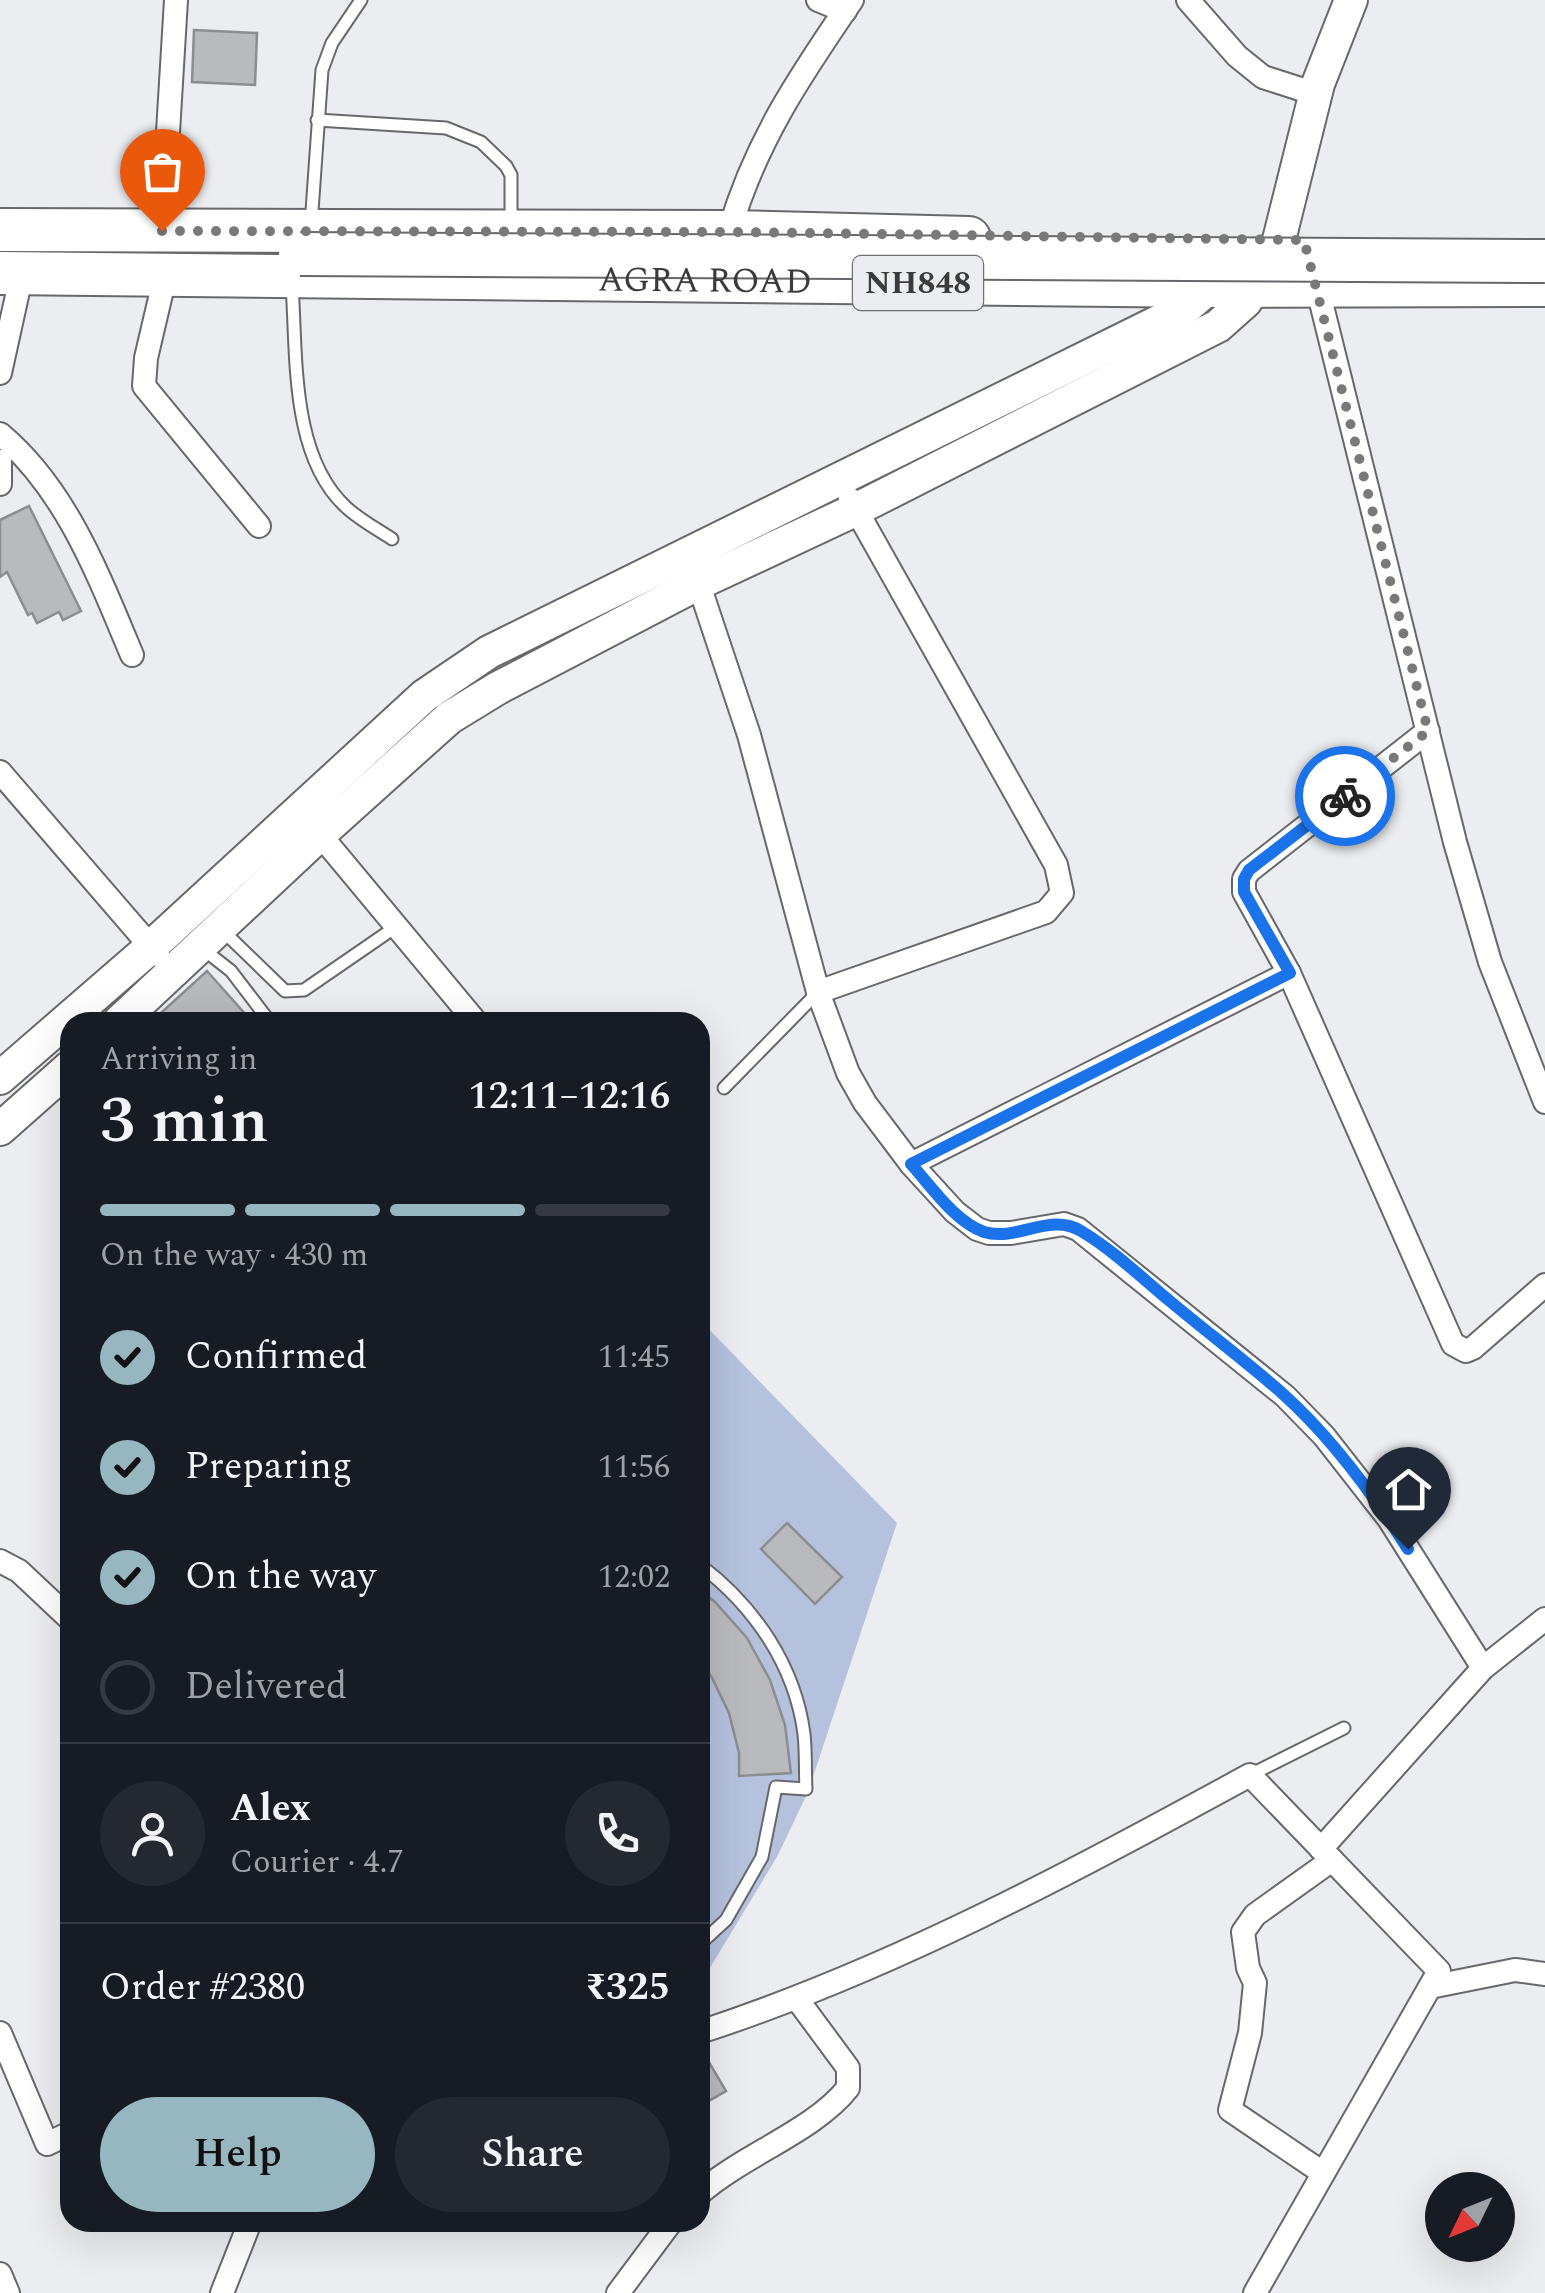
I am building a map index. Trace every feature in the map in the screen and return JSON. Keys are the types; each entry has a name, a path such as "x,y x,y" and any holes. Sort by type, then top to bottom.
{"highway":[{"name":"NH848","path":"0,230 162,231"},
{"name":"AGRA ROAD","path":"162,231 272,254 1234,286 1545,285"},
{"name":"AGRA ROAD","path":"165,277 272,254 511,232 1545,244"},
{"path":"272,254 1545,261"},
{"name":"NH848","path":"11,273 165,277"}],"street":[{"path":"162,231 176,0"},
{"path":"730,232 743,184 760,144 848,6 818,0"},
{"path":"1188,0 1237,56 1263,77 1316,94"},
{"path":"76,1012 151,946 450,718 841,478 1234,286 1276,240 1316,94 1351,0"},
{"path":"1276,240 1317,286 1490,962 1545,1102"},
{"path":"0,373 11,273"},
{"path":"165,277 146,358 144,386 259,526"},
{"path":"693,568 855,510 1218,326 1246,300 1234,286"},
{"path":"0,434 34,464 49,487 104,590 132,656"},
{"path":"0,461 0,484"},
{"path":"818,992 1046,912 1062,893 1056,864 855,510 841,478"},
{"path":"693,568 748,734 818,992 856,1088 911,1164 955,1212 978,1229 1011,1233 1064,1224 1078,1229 1285,1396 1324,1436 1389,1520 1483,1668"},
{"path":"1428,731 1249,870 1244,892 1290,973 1453,1344 1460,1350 1473,1348 1545,1285"},
{"path":"0,772 174,972"},
{"path":"309,822 468,1012"},
{"path":"130,1012 211,938 309,822"},
{"path":"911,1164 1290,973"},
{"path":"0,1078 60,1026"},
{"path":"0,1128 60,1076"},
{"path":"0,1561 19,1571 60,1610"},
{"path":"1323,2173 1230,2110 1250,2033 1255,1984 1248,1968 1243,1932 1255,1915 1326,1854 1483,1668 1545,1619"},
{"path":"710,2029 798,1999 1027,1896 1250,1775 1439,1971 1255,2293"},
{"path":"1430,1987 1515,1970 1545,1974"},
{"path":"710,2185 827,2109 848,2088 848,2068 798,1999"},
{"path":"0,2033 47,2144 60,2137"},
{"path":"222,2293 246,2232"},
{"path":"618,2293 664,2232"},
{"path":"0,2274 8,2293"}],"lane":[{"path":"360,0 332,43 322,70 317,120 272,254 304,430 314,463 347,508 392,539"},
{"path":"317,120 446,128 481,142 511,175 511,232"},
{"path":"211,938 285,991 304,990 397,926"},
{"path":"211,938 263,1012"},
{"path":"724,1088 818,992"},
{"path":"710,1572 728,1586 764,1629 790,1679 804,1734 806,1790 776,1787 762,1858 726,1920 710,1935"},
{"path":"1250,1775 1344,1728"}],"shaded area":[{"path":"710,1330 897,1523 808,1792 777,1857 710,1968"}],"building":[{"path":"194,30 257,33 255,85 192,82"},
{"path":"29,506 81,611 63,620 59,612 37,623 32,613 28,615 7,572 0,577 0,520"},
{"path":"207,971 243,1012 162,1012"},
{"path":"787,1523 842,1577 815,1604 761,1549"},
{"path":"710,1598 747,1638 770,1680 785,1725 791,1773 739,1776 739,1753 729,1713 711,1676"},
{"path":"710,2064 726,2091 710,2100"}],"way so far":[{"path":"162,231 730,232 1304,240 1428,731 1345,796"}],"route":[{"path":"1345,796 1249,870 1244,879 1244,892 1290,973 911,1164 955,1212 978,1229 1011,1233 1064,1224 1078,1229 1114,1255 1285,1396 1324,1436 1408,1549"}]}
